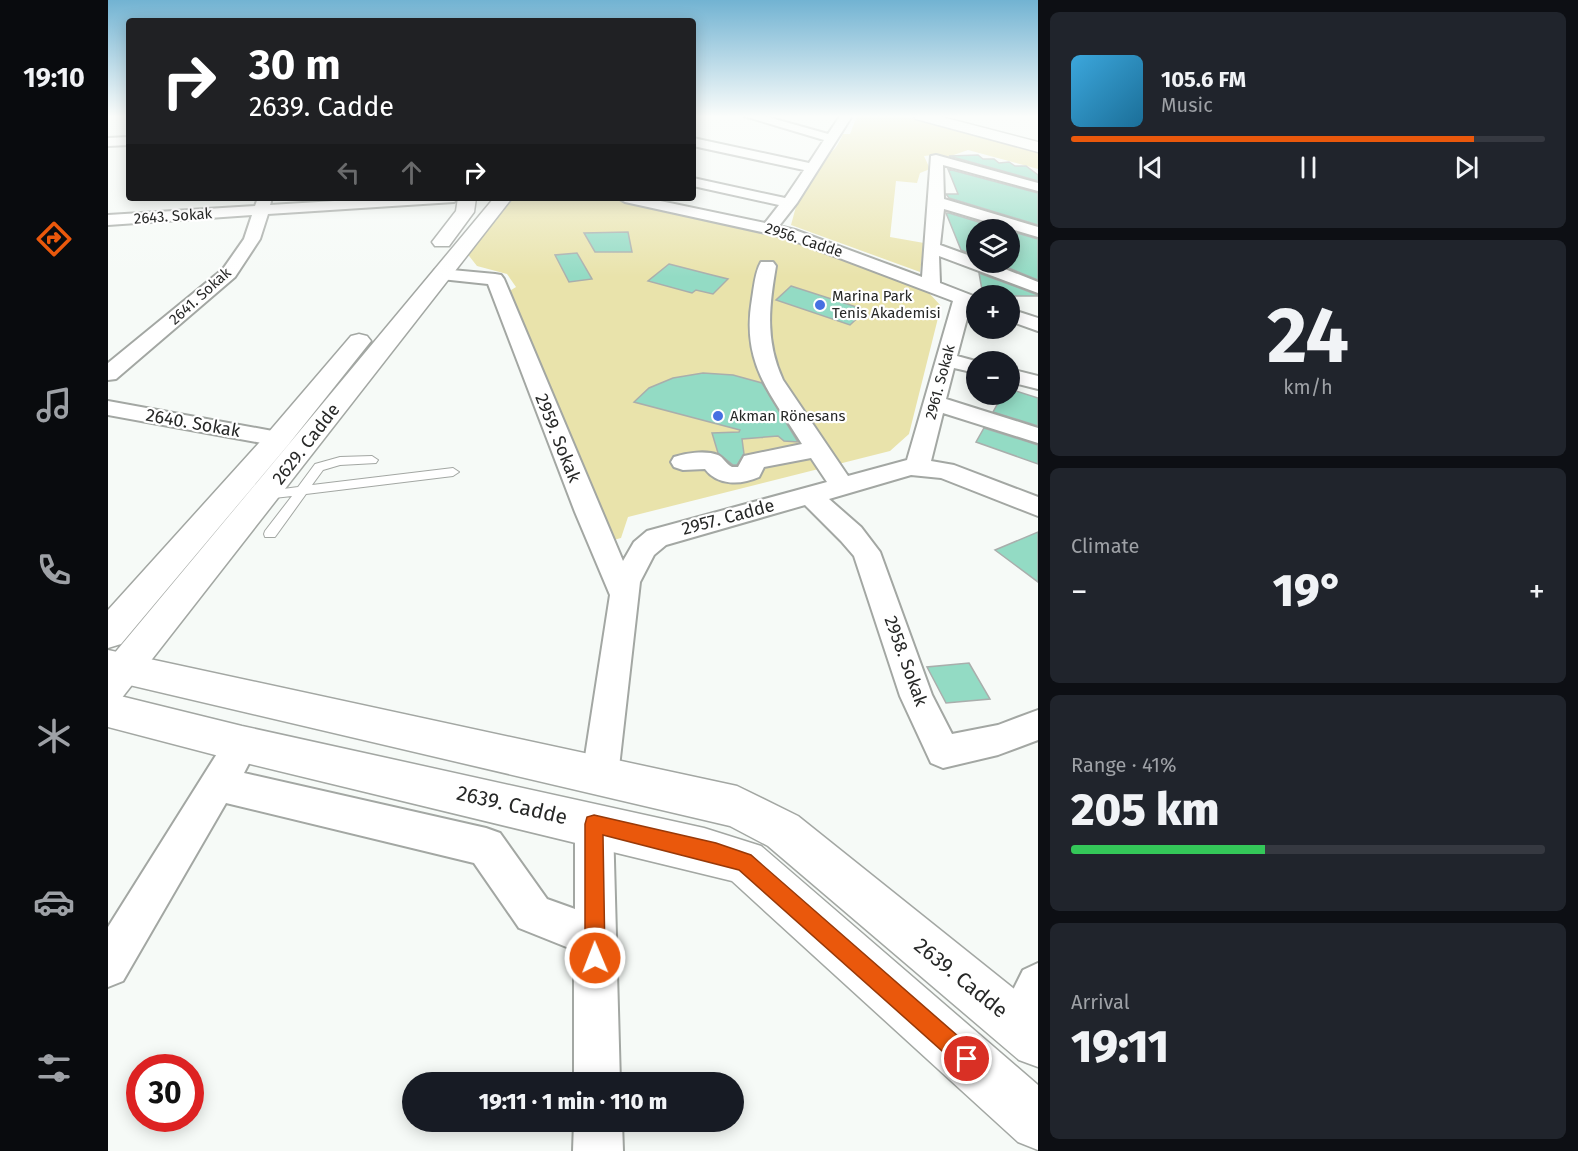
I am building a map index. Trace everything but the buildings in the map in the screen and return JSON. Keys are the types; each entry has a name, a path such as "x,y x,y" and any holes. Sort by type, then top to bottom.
{"main road":[{"name":"2629. Cadde","path":"112,664 278,439 460,220 467,201"},
{"name":"2629. Cadde","path":"112,664 266,495 501,201"},
{"name":"2639. Cadde","path":"112,664 721,802 752,814 783,831 1028,1033"},
{"name":"2639. Cadde","path":"108,710 242,744 716,853 745,862 1038,1122"},
{"path":"594,824 600,776"}],"street":[{"path":"776,230 808,170"},
{"path":"931,285 931,247 937,202 936,170"},
{"path":"975,170 1038,187"},
{"path":"696,183 789,202"},
{"name":"2643. Sokak","path":"108,220 264,204 359,201"},
{"name":"2956. Cadde","path":"639,201 776,230 966,298"},
{"path":"937,202 1038,232"},
{"name":"2641. Sokak","path":"108,374 229,273 252,239 264,204"},
{"path":"931,247 1038,288"},
{"path":"767,266 758,328 761,355 772,380 842,486"},
{"name":"2959. Sokak","path":"441,274 495,279 588,512 624,595"},
{"name":"2961. Sokak","path":"917,467 947,360 966,310"},
{"path":"1020,319 1038,326"},
{"path":"947,360 966,365"},
{"path":"1020,378 1038,383"},
{"path":"935,403 1038,436"},
{"name":"2640. Sokak","path":"108,408 278,439"},
{"path":"683,462 712,461 717,470 732,475 750,471 753,461 817,449"},
{"name":"2957. Cadde","path":"600,776 626,582 644,549 657,538 917,467 945,471 1038,507"},
{"path":"732,475 754,510"},
{"name":"2958. Sokak","path":"809,495 851,534 866,552 916,696 943,752 999,740 1038,725"},
{"path":"108,966 242,744"},
{"path":"218,784 486,847 533,914 595,937"},
{"path":"594,824 597,1072"},
{"path":"1028,1033 1038,985"},
{"path":"598,1132 598,1151"}],"lane":[{"path":"270,534 319,467 340,461 372,460"},
{"path":"266,495 453,472"}],"shaded area":[{"path":"811,170 928,170 920,173 917,183 896,181 890,237 924,243 920,272 791,225 800,193"},
{"path":"510,201 623,201 801,242 929,293 941,306 909,434 890,451 628,517 621,538 610,541 505,294 516,287 507,274 477,266 466,252"}],"place":[{"name":"Marina Park Tenis Akademisi","path":"820,305"},
{"name":"Akman Rönesans","path":"718,416"}],"route":[{"path":"595,958 594,824 745,862 967,1059"}]}
